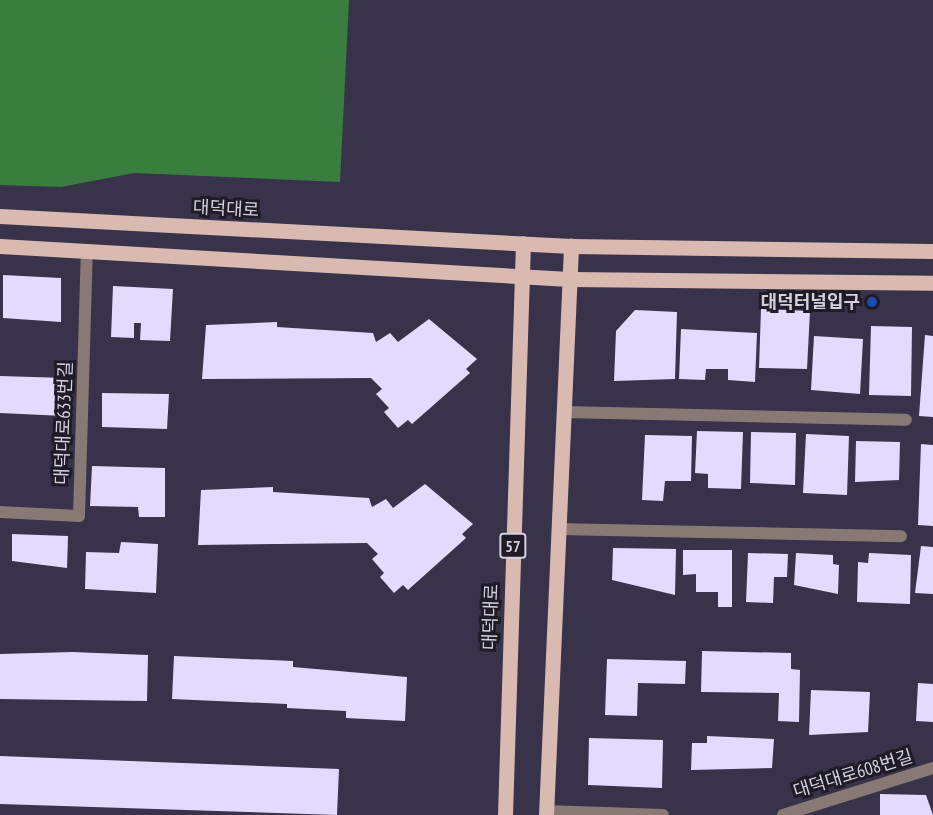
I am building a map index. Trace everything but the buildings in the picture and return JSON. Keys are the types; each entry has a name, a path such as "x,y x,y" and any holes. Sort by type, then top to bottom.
{"main road":[{"name":"대덕대로","path":"0,216 571,246 933,251"},
{"name":"대덕대로","path":"504,815 523,243"},
{"path":"0,246 569,279 933,283"},
{"path":"546,813 571,246"}],"street":[{"name":"대덕대로633번길","path":"0,512 79,516 87,251"},
{"path":"563,412 906,420"},
{"path":"558,529 901,536"},
{"name":"대덕대로608번길","path":"783,815 933,768"},
{"path":"546,813 663,815"}],"green space":[{"path":"0,0 349,0 340,182 134,173 61,187 0,185"}],"place":[{"name":"대덕터널입구","path":"872,302"}]}
